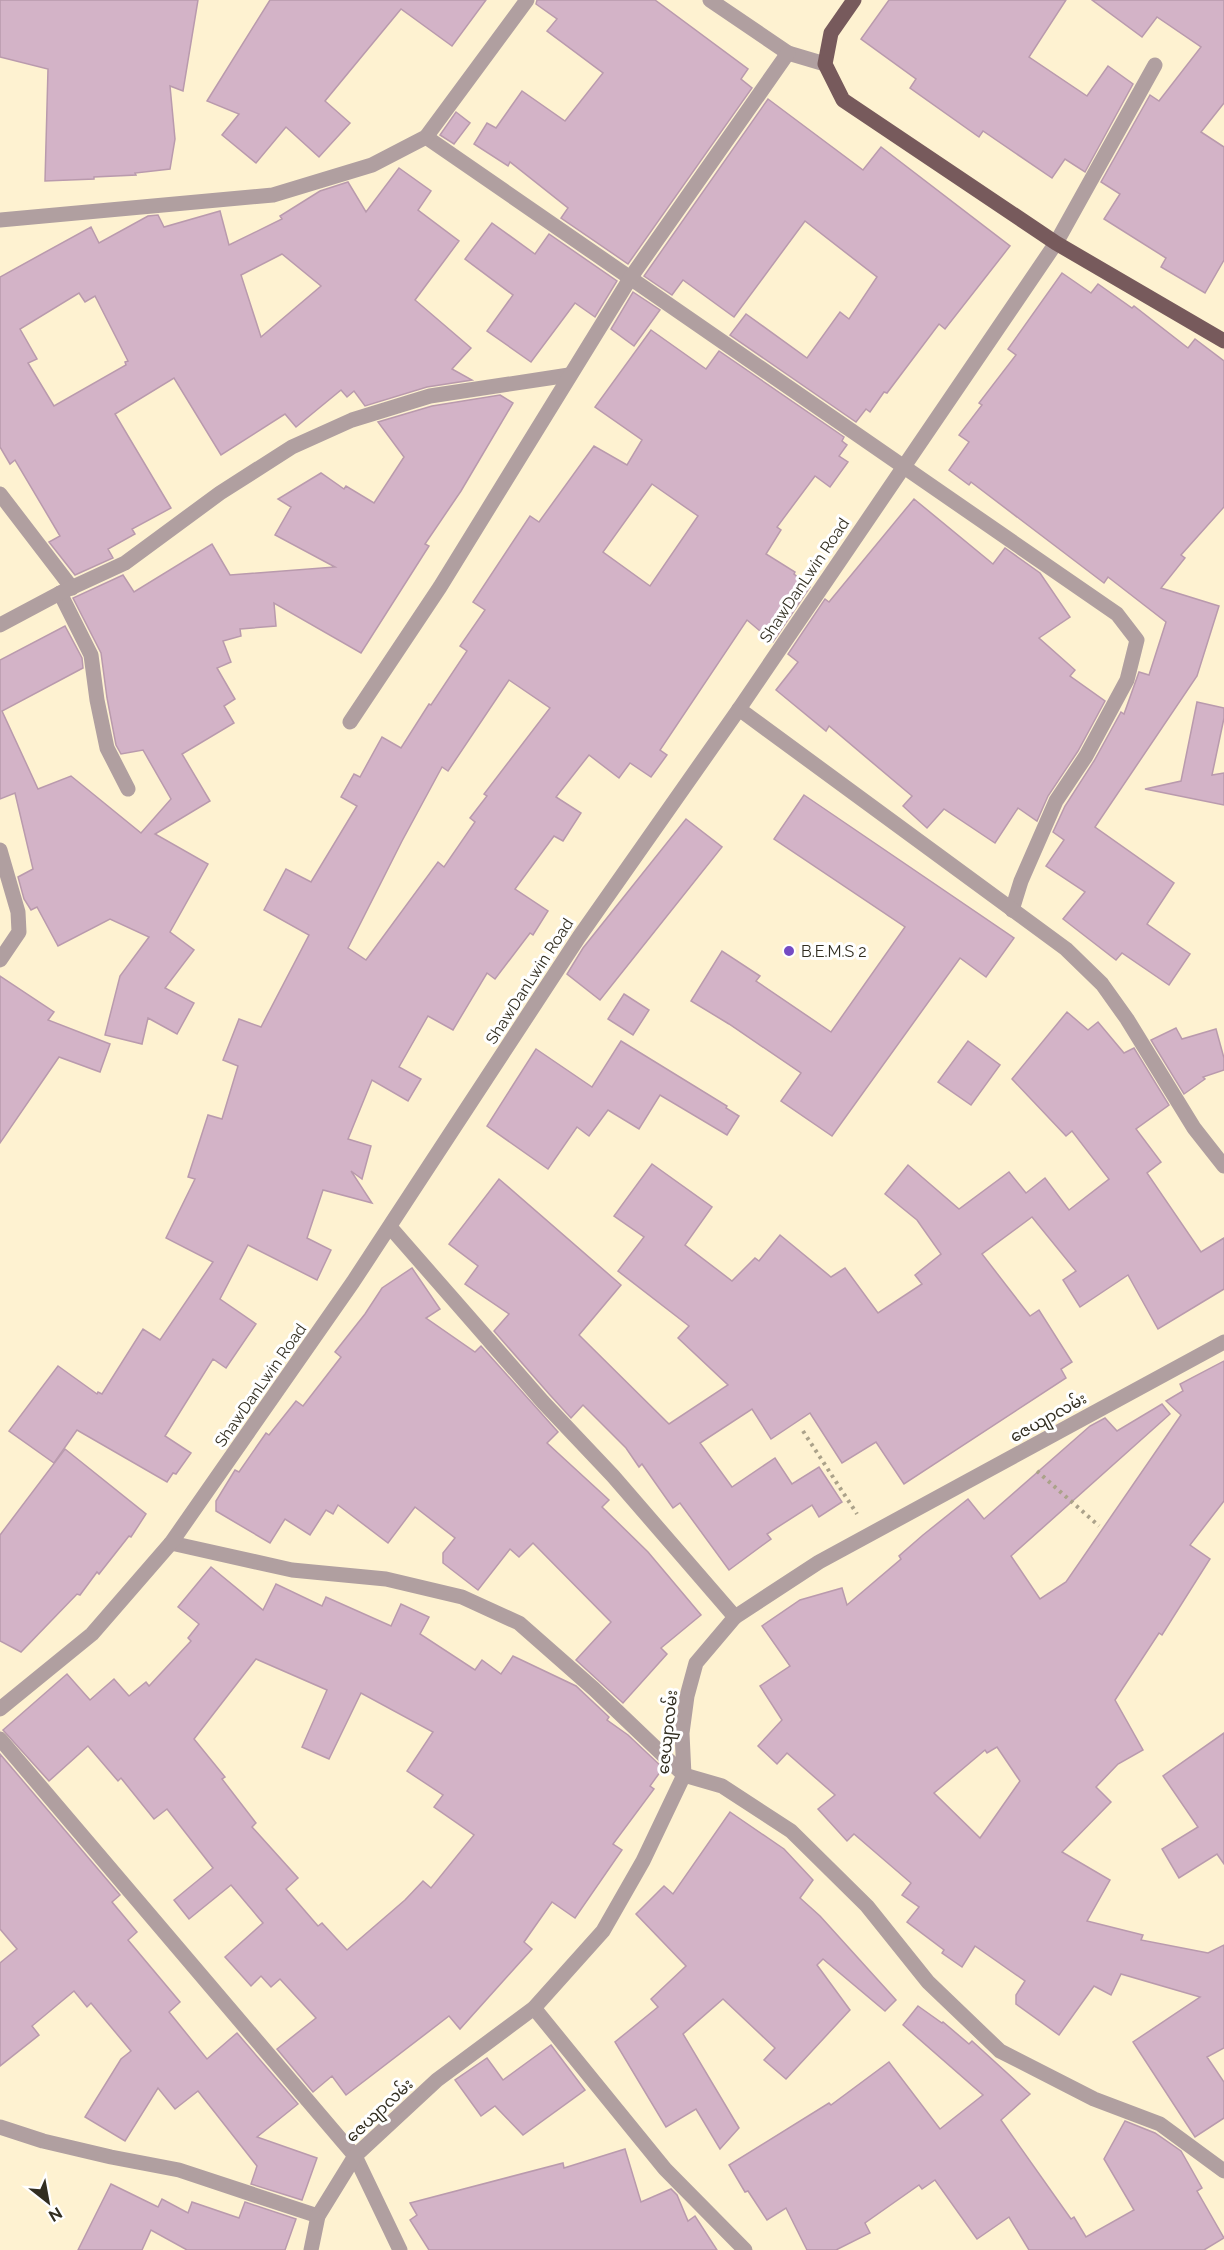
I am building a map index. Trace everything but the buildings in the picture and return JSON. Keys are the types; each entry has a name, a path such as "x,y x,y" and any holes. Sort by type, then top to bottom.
{"main road":[{"path":"854,0 831,33 825,64 843,100 1056,243 1224,341"}],"street":[{"path":"0,220 273,195 372,165 426,137 526,0"},
{"path":"710,0 788,53 825,64"},
{"path":"350,722 441,587 631,277 788,53"},
{"name":"ShawDanLwin Road","path":"0,1709 92,1634 171,1543 390,1227 579,936 739,709 1056,243 1155,65"},
{"path":"426,137 1118,614 1137,640 1127,680 1086,756 1056,801 1021,881 1012,910"},
{"path":"0,625 125,563 220,493 292,447 352,420 430,396 569,375"},
{"path":"0,494 66,591 91,655 107,748 128,789"},
{"path":"739,709 1066,949 1102,984 1127,1019 1194,1128 1224,1166"},
{"path":"0,850 18,912 19,932 0,960"},
{"path":"390,1227 543,1402 613,1476 735,1617"},
{"name":"ဇေယျာလမ်း","path":"311,2250 318,2216 355,2156 437,2080 534,2008 603,1930 643,1861 684,1774 682,1733 687,1696 696,1664 735,1617 819,1562 1224,1342"},
{"path":"171,1543 292,1570 386,1580 462,1597 519,1623 594,1689 684,1774 722,1786 791,1832 867,1906 928,1982 1000,2051 1094,2099 1160,2124 1224,2171"},
{"path":"0,1739 355,2156 400,2250"},
{"path":"534,2008 665,2169 745,2250"},
{"path":"0,2127 77,2149 179,2170 318,2216"}],"path":[{"path":"803,1431 870,1535"},
{"path":"1018,1454 1099,1526"}],"place":[{"name":"B.E.M.S 2","path":"789,951"}]}
